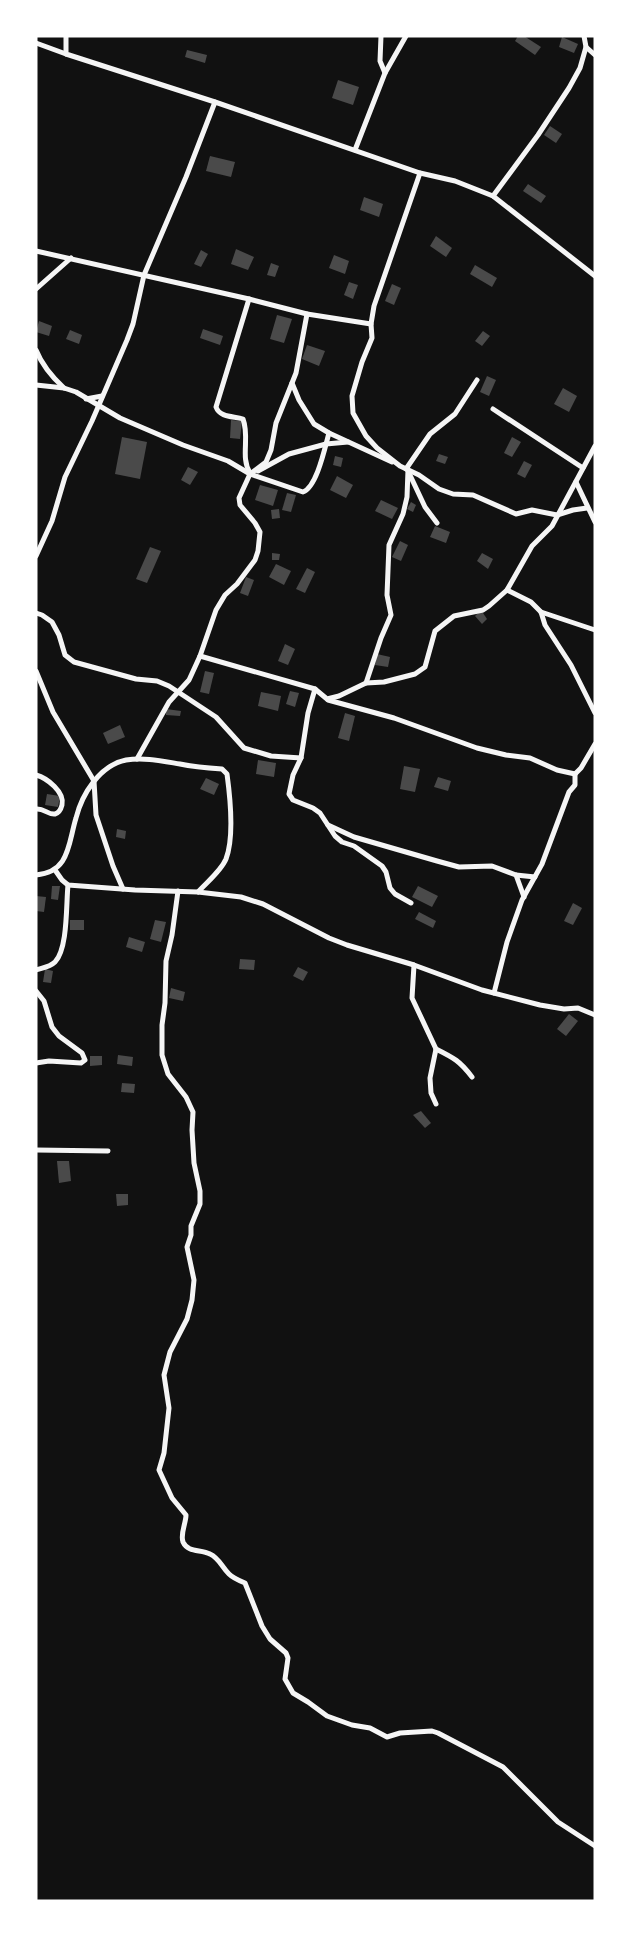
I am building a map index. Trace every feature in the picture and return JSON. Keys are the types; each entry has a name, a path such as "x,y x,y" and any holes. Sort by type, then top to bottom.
{"street":[{"path":"66,36 66,54"},
{"path":"381,36 380,61 385,73"},
{"path":"355,150 385,73 406,36"},
{"path":"493,196 538,135 569,88 580,68 586,47 584,36"},
{"path":"36,43 420,172 455,181 493,196 595,276"},
{"path":"586,47 595,55"},
{"path":"36,555 52,521 65,477 92,421 133,324 144,275 186,177 214,102"},
{"path":"400,466 366,436 353,413 352,396 362,362 372,338 371,324 374,306 420,172"},
{"path":"36,251 308,314 371,324"},
{"path":"36,289 71,258"},
{"path":"249,299 216,407 217,412 243,419 246,430 245,460 250,474"},
{"path":"137,759 168,702 189,680 200,656 216,610 225,595 237,584 255,560 260,532 240,505 240,498 250,474 266,462 272,450 276,423 296,373 308,314"},
{"path":"36,350 40,360 64,388"},
{"path":"366,682 391,615 387,595 388,550 405,506 407,470 430,434 455,414 476,380"},
{"path":"292,383 299,400 314,424 329,433 400,466 446,492 473,495 516,514 532,510 557,515 587,508"},
{"path":"36,386 64,388 76,392 120,418 183,445 228,461 250,474 303,492 306,491 315,477 329,433"},
{"path":"85,399 102,396"},
{"path":"493,409 583,468"},
{"path":"250,474 289,454 326,444 351,442"},
{"path":"327,700 340,696 366,682 384,682 415,674 425,667 435,631 454,616 483,610 507,590 532,546 544,536 557,515 595,446"},
{"path":"407,470 425,507 437,523"},
{"path":"576,482 595,522"},
{"path":"507,590 530,602 541,612 595,630"},
{"path":"541,612 544,625 571,665 595,713"},
{"path":"36,613 52,622 59,635 65,656 74,662 136,679 157,681 179,691 216,717 244,748 271,756 301,758"},
{"path":"200,656 315,689 327,700 394,718 476,748 506,756 530,758 557,770 575,774"},
{"path":"36,671 53,712 94,781 96,815 113,866 123,889"},
{"path":"315,689 308,713 301,758 293,775 289,794 293,800 320,813 335,836 342,842 354,846 382,866 386,872 390,888 395,894 411,902"},
{"path":"575,774 581,768 595,744"},
{"path":"36,876 55,870 64,860 76,817 94,781 106,770 124,760 137,759 222,770 227,774 230,832 226,860 198,892"},
{"path":"36,774 42,776 56,787 61,792 63,800 62,807 55,814 50,814 42,808 36,809"},
{"path":"494,993 507,942 524,897 542,864 569,792 576,785 575,774"},
{"path":"328,825 354,837 437,861 459,866 492,866 516,875 535,877"},
{"path":"55,870 68,885 198,892 241,897 263,904 328,938 494,993 540,1005 564,1009 578,1008 595,1015"},
{"path":"516,875 524,897"},
{"path":"36,970 55,962 60,951 64,937 68,885"},
{"path":"178,891 172,935 166,961 162,1055 168,1074 186,1098 193,1112 194,1163 200,1191 200,1204 191,1226 191,1235 187,1247 194,1280 192,1300 187,1319 170,1352 164,1375 169,1408 164,1453 159,1470 172,1498 186,1515 186,1525 182,1536 184,1544 192,1550 210,1553 230,1575 245,1583 262,1626 270,1639 286,1653 288,1658 285,1679 293,1693 327,1716 352,1725 370,1728 387,1737 400,1732 432,1731 438,1733 503,1767 558,1822 595,1846"},
{"path":"414,965 412,998 436,1049 430,1078 431,1093 436,1104"},
{"path":"36,991 44,1001 52,1027 59,1036 82,1053 85,1060 81,1063 49,1061 36,1063"},
{"path":"436,1049 455,1058 472,1077"},
{"path":"36,1150 108,1151"}],"building":[{"path":"518,36 524,36 541,47 535,55 515,41"},
{"path":"562,37 578,44 574,53 559,47"},
{"path":"187,50 207,55 205,63 185,57"},
{"path":"338,80 359,87 353,105 332,98"},
{"path":"550,126 562,134 556,143 544,135"},
{"path":"210,156 235,162 231,177 206,171"},
{"path":"528,184 546,196 541,203 523,191"},
{"path":"364,197 383,204 379,217 360,210"},
{"path":"436,236 452,248 446,257 430,246"},
{"path":"236,249 254,257 248,270 231,264"},
{"path":"201,250 208,254 201,267 194,264"},
{"path":"334,255 349,261 345,274 329,268"},
{"path":"271,263 279,266 275,277 267,275"},
{"path":"475,265 497,278 492,287 470,274"},
{"path":"349,282 358,285 353,299 344,295"},
{"path":"392,284 401,288 394,305 385,301"},
{"path":"277,315 292,319 284,343 270,339"},
{"path":"39,321 52,326 49,336 36,332"},
{"path":"203,329 223,336 220,345 200,338"},
{"path":"70,330 82,335 79,344 66,339"},
{"path":"483,331 490,336 482,346 475,341"},
{"path":"307,345 325,351 319,366 302,359"},
{"path":"487,376 496,380 489,396 480,392"},
{"path":"563,388 577,396 569,412 554,404"},
{"path":"231,420 242,421 240,439 230,438"},
{"path":"122,437 147,442 140,479 115,474"},
{"path":"512,437 521,442 512,457 504,453"},
{"path":"439,454 448,457 445,464 436,461"},
{"path":"335,456 343,458 341,467 333,465"},
{"path":"524,461 532,465 525,478 517,474"},
{"path":"188,467 198,472 190,485 181,480"},
{"path":"337,476 353,485 346,498 330,490"},
{"path":"260,485 278,490 273,506 255,500"},
{"path":"287,493 296,495 291,512 282,510"},
{"path":"381,500 398,508 392,519 375,511"},
{"path":"411,502 416,505 413,512 407,509"},
{"path":"279,509 280,518 272,519 271,510"},
{"path":"435,526 450,532 446,543 430,537"},
{"path":"400,541 408,545 401,561 392,557"},
{"path":"150,547 161,551 147,583 136,579"},
{"path":"272,553 280,554 279,560 272,560"},
{"path":"482,553 493,559 488,569 477,561"},
{"path":"276,564 291,571 284,585 269,577"},
{"path":"307,568 315,572 305,593 296,589"},
{"path":"246,577 254,580 248,596 240,593"},
{"path":"481,610 487,619 482,624 475,616"},
{"path":"285,644 295,649 288,665 278,661"},
{"path":"377,654 390,657 388,667 375,665"},
{"path":"205,671 214,673 209,694 200,692"},
{"path":"290,691 299,693 295,707 286,704"},
{"path":"261,692 281,696 278,711 258,706"},
{"path":"166,709 181,711 180,716 166,715"},
{"path":"345,713 355,716 349,741 338,738"},
{"path":"120,725 125,737 108,744 103,733"},
{"path":"258,760 276,763 274,777 256,774"},
{"path":"404,766 420,769 415,792 400,789"},
{"path":"438,777 451,781 448,791 434,787"},
{"path":"206,778 219,784 214,795 200,789"},
{"path":"47,794 60,796 58,807 45,805"},
{"path":"117,829 126,831 125,839 116,837"},
{"path":"52,886 60,886 58,900 51,899"},
{"path":"418,886 438,896 432,907 412,897"},
{"path":"36,896 46,897 44,912 36,911"},
{"path":"573,903 582,908 573,925 564,921"},
{"path":"419,912 436,921 433,928 415,919"},
{"path":"70,920 84,920 84,930 70,930"},
{"path":"155,920 166,922 161,942 150,939"},
{"path":"129,937 145,942 142,952 126,947"},
{"path":"240,959 255,960 254,970 239,969"},
{"path":"298,967 308,972 303,981 293,976"},
{"path":"45,969 53,971 51,983 43,982"},
{"path":"171,988 185,992 183,1001 169,998"},
{"path":"569,1014 578,1021 566,1036 557,1029"},
{"path":"118,1055 133,1057 132,1066 117,1064"},
{"path":"90,1056 102,1056 102,1065 90,1066"},
{"path":"122,1083 135,1084 134,1093 121,1092"},
{"path":"421,1111 431,1123 425,1128 413,1115"},
{"path":"57,1161 69,1161 71,1181 59,1183"},
{"path":"116,1194 128,1194 128,1205 117,1206"}]}
